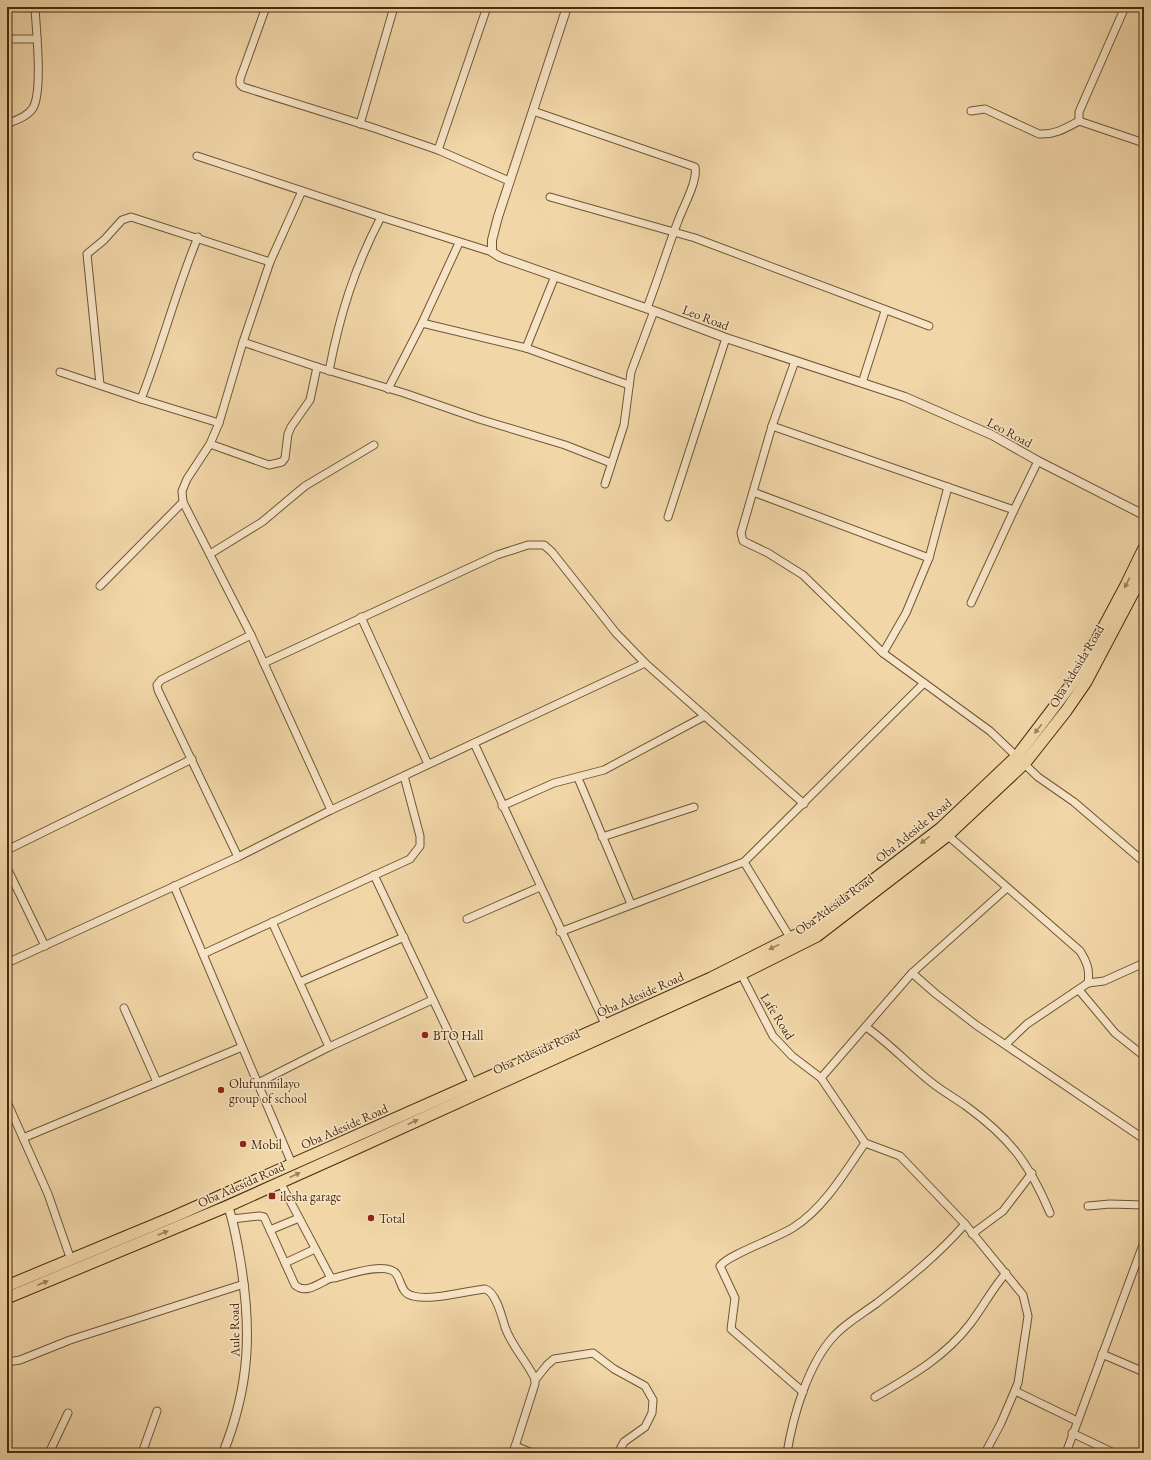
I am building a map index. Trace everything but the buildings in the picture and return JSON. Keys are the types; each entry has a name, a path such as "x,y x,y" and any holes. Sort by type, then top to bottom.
{"main road":[{"path":"1021,760 1077,677 1144,548"},
{"name":"Oba Adesida Road","path":"7,1298 228,1206 453,1098 624,1021 741,974 817,936 944,832 1021,760 1061,718 1086,682 1144,572"},
{"name":"Oba Adeside Road","path":"7,1286 71,1260 292,1164 453,1098 473,1084 605,1024 624,1021 791,939 829,915 944,832"}],"street":[{"path":"7,124 23,117 33,107 37,89 38,39 35,7"},
{"path":"266,7 240,84 243,87 438,150 509,181"},
{"path":"360,124 394,7"},
{"path":"438,150 487,7"},
{"path":"197,156 459,243 492,252 492,240 509,181 567,7"},
{"path":"1079,121 1079,112 1125,7"},
{"path":"7,39 38,39"},
{"path":"971,111 985,109 1039,134 1048,135 1060,131 1079,121 1144,143"},
{"path":"533,111 695,166 693,181 674,232 631,372 628,410 605,484"},
{"path":"302,191 270,262 243,342 219,423 210,444 187,479 182,491 184,502 251,635 331,810"},
{"path":"550,197 674,232 808,280 929,326"},
{"path":"100,384 88,254 125,218 131,217 198,237 270,262"},
{"path":"329,371 341,318 356,270 364,250 381,217"},
{"path":"141,399 179,284 198,237"},
{"path":"388,389 422,323 459,243"},
{"name":"Leo Road","path":"492,252 500,257 651,309 726,338 905,397 952,416 1014,446 1038,462 1144,515"},
{"path":"526,348 555,276"},
{"path":"862,383 885,310"},
{"path":"422,323 526,348 629,385"},
{"path":"668,517 726,338"},
{"path":"243,342 479,419 565,445 611,463"},
{"path":"795,361 772,426 741,533 743,541 768,553 803,575 883,653 964,710 1042,780 1079,807 1144,862"},
{"path":"210,444 269,464 282,462 285,458 288,434 291,427 310,400 317,367"},
{"path":"60,372 219,423"},
{"path":"772,426 1014,510"},
{"path":"210,554 262,522 304,486 374,445"},
{"path":"971,603 1038,462"},
{"path":"883,653 906,613 929,558 948,487"},
{"path":"753,492 929,558"},
{"path":"100,586 184,502"},
{"path":"264,663 496,555 528,545 544,545 552,552 616,633 644,663 804,804"},
{"path":"361,617 428,764"},
{"path":"238,857 158,690 157,684 161,680 251,635"},
{"path":"7,963 238,857 331,810 644,663"},
{"path":"560,932 744,862 924,683"},
{"path":"502,806 554,784 611,767 705,716"},
{"path":"474,743 560,932 605,1024"},
{"path":"7,850 192,759"},
{"path":"203,954 410,859 420,846 420,836 404,776"},
{"path":"578,778 631,904"},
{"path":"602,837 694,807"},
{"path":"944,832 1006,888 1080,951 1086,960 1089,973 1088,983"},
{"path":"744,862 791,939"},
{"path":"7,868 46,946"},
{"path":"374,875 473,1084"},
{"path":"174,886 292,1164"},
{"path":"467,919 540,887"},
{"path":"821,1078 912,973 1006,888"},
{"path":"272,922 329,1047"},
{"path":"300,982 404,937"},
{"path":"1006,1044 1027,1024 1088,983 1104,981 1144,963"},
{"path":"912,973 953,1008 1144,1139"},
{"name":"Lafe Road","path":"741,974 773,1036 792,1056 821,1078 865,1143"},
{"path":"1079,990 1115,1033 1144,1056"},
{"path":"258,1083 329,1047 432,1000"},
{"path":"124,1008 157,1082"},
{"path":"866,1027 880,1037 931,1082 966,1106 998,1132 1021,1156 1032,1173 1050,1212"},
{"path":"23,1138 242,1047"},
{"path":"7,1102 48,1194 71,1260"},
{"path":"803,1392 730,1329 735,1298 720,1266 753,1247 785,1233 803,1220 829,1192 865,1143 900,1156 965,1224 1023,1295 1028,1316 1015,1391 985,1453"},
{"path":"972,1234 1003,1212 1032,1173"},
{"path":"280,1182 331,1278"},
{"path":"1088,1206 1110,1204 1144,1205"},
{"name":"Aule Road","path":"223,1453 233,1428 243,1394 247,1360 244,1284 232,1219 228,1206"},
{"path":"232,1219 262,1216 295,1285 303,1290 331,1278 358,1271 390,1269 397,1274 405,1292 414,1297 488,1290 497,1303 509,1338 535,1380"},
{"path":"270,1230 299,1218"},
{"path":"787,1453 791,1426 803,1392 825,1348 834,1336 943,1249 965,1224"},
{"path":"1066,1453 1072,1433 1136,1267 1144,1242"},
{"path":"285,1263 315,1249"},
{"path":"1136,1267 1144,1270"},
{"path":"875,1397 918,1372 944,1353 971,1323 993,1288 1006,1273"},
{"path":"7,1362 20,1360 70,1340 244,1284"},
{"path":"532,1453 514,1449 535,1380 554,1359 593,1353 614,1369 645,1386 653,1400 652,1413 645,1427 624,1442 618,1453"},
{"path":"1102,1354 1144,1372"},
{"path":"1015,1391 1077,1421"},
{"path":"142,1453 157,1411"},
{"path":"49,1453 68,1413"},
{"path":"1072,1433 1114,1453"}],"place":[{"name":"BTO Hall","path":"425,1035"},
{"name":"Olufunmilayo group of school","path":"221,1090"},
{"name":"Mobil","path":"243,1144"},
{"name":"ilesha garage","path":"272,1196"},
{"name":"Total","path":"371,1218"}]}
